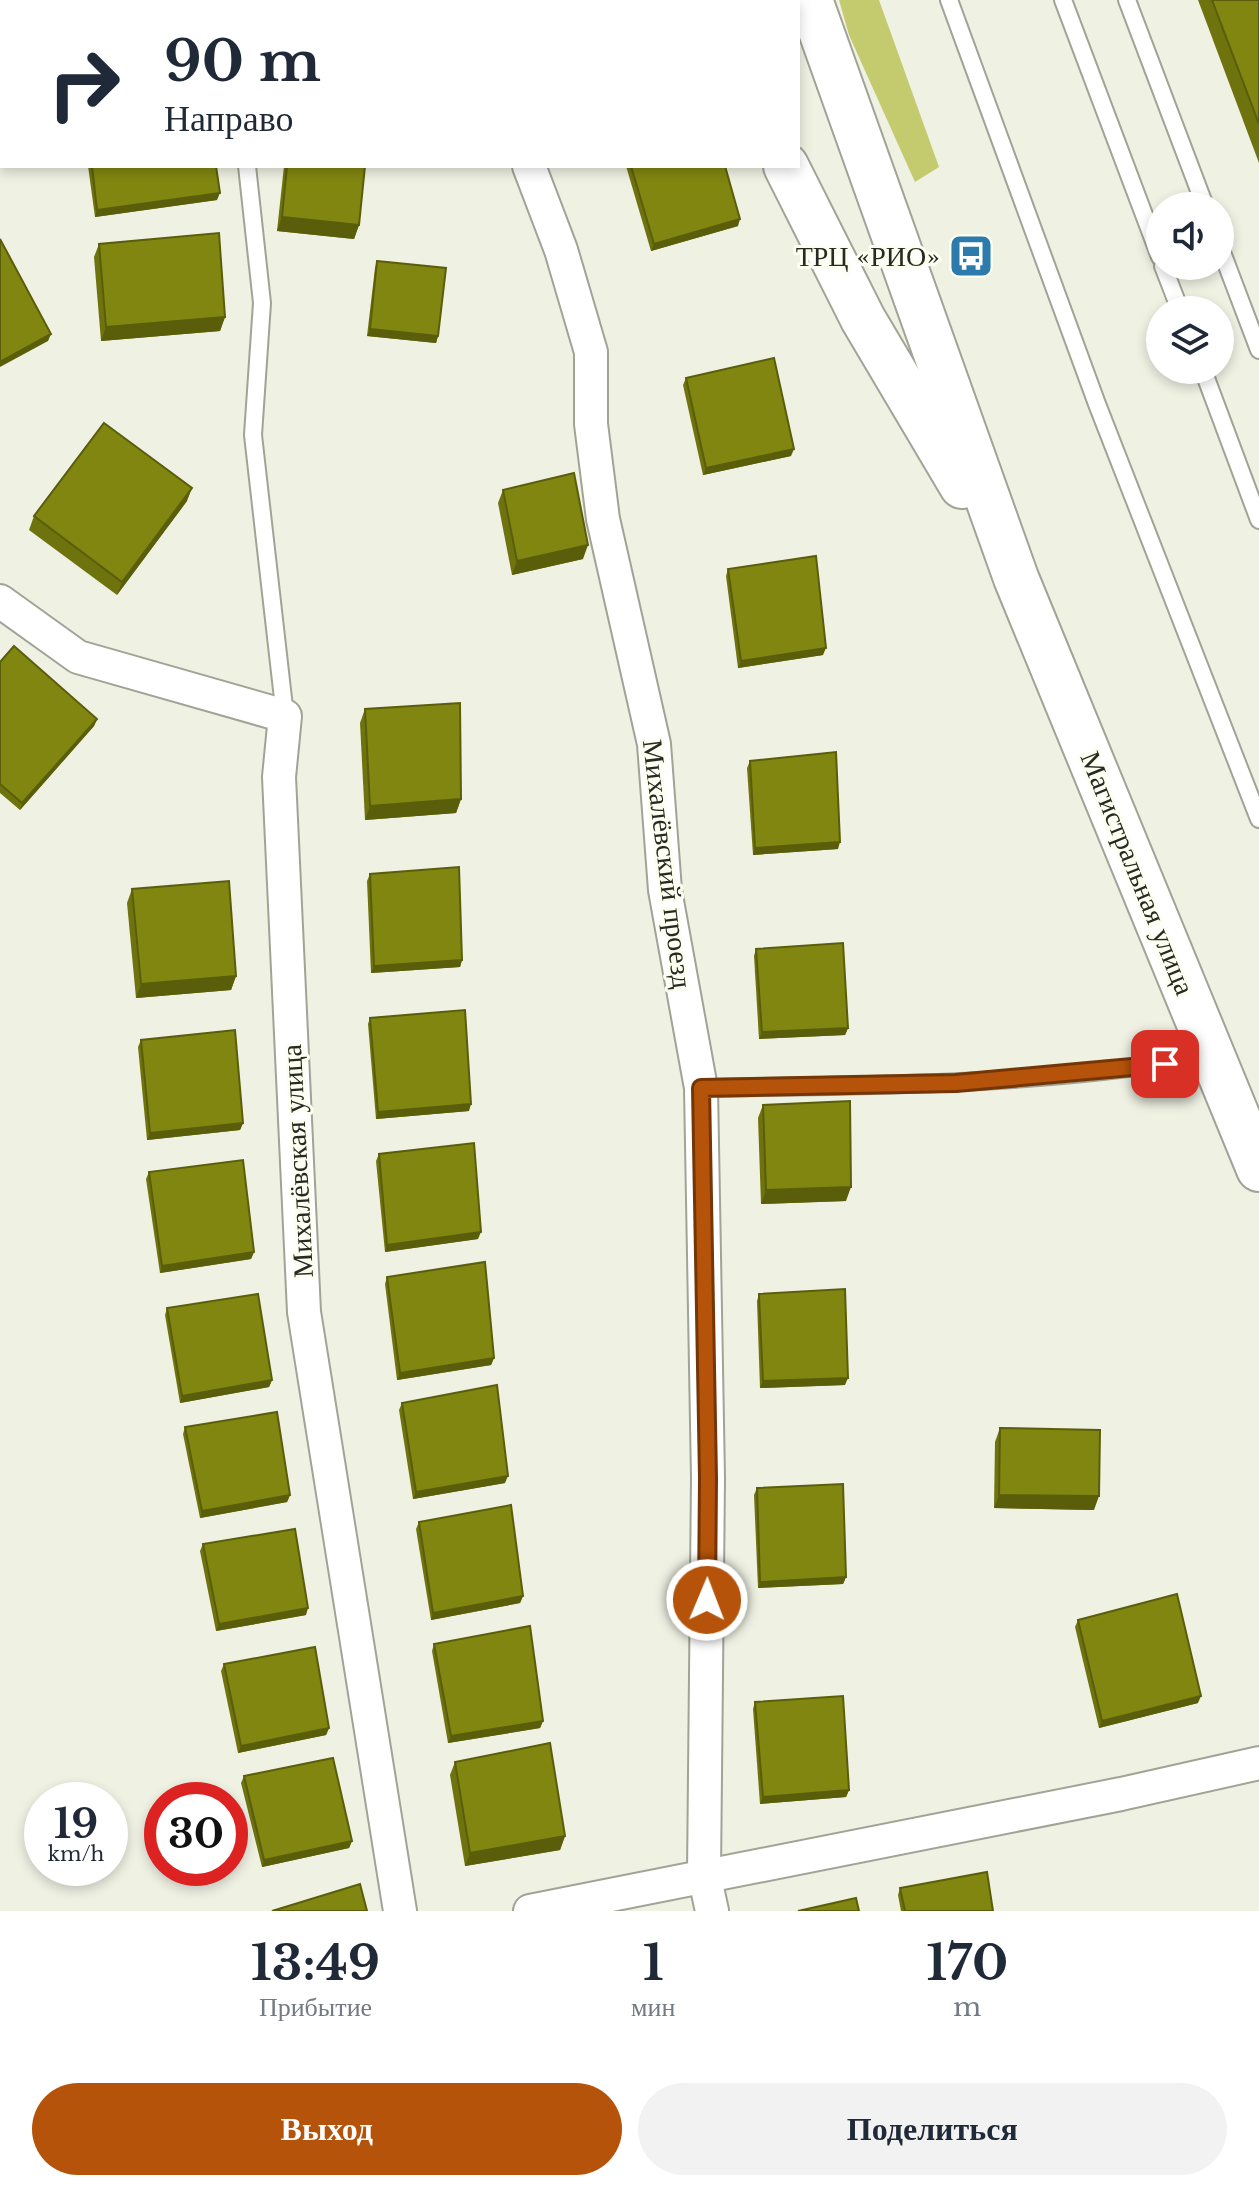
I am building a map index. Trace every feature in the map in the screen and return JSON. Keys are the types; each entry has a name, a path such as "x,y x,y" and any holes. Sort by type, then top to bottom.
{"highway":[{"name":"Магистральная улица","path":"810,0 1016,578 1259,1169"},
{"name":"Магистральная улица","path":"787,168 863,319 1016,578"}],"street":[{"name":"Михалёвский проезд","path":"530,168 561,250 591,352 591,424 603,519 654,744 665,890 701,1088 708,1478 704,1874 712,1911"},
{"path":"0,601 78,657 285,716"},
{"name":"Михалёвская улица","path":"285,716 279,777 304,1312 400,1911"},
{"path":"530,1911 704,1874 1121,1794 1259,1763"}],"lane":[{"path":"949,0 1097,404 1259,819"},
{"path":"1063,0 1146,220"},
{"path":"1127,0 1200,192"},
{"path":"247,168 262,303 253,435 284,683 285,716"},
{"path":"1232,280 1259,350"},
{"path":"1208,384 1259,520"},
{"path":"701,1088 956,1083 1141,1068 1213,1056"}],"green space":[{"path":"839,0 879,0 939,167 915,182 849,35"}],"building":[{"path":"1212,0 1259,0 1259,124"},
{"path":"92,168 216,168 220,193 97,210"},
{"path":"287,168 365,168 359,225 282,217"},
{"path":"632,168 726,168 740,219 654,244"},
{"path":"219,233 225,317 106,327 99,244"},
{"path":"0,239 51,334 0,362"},
{"path":"377,261 446,268 438,336 370,329"},
{"path":"774,358 794,449 706,468 686,378"},
{"path":"104,423 192,488 122,582 34,516"},
{"path":"574,473 588,545 517,561 503,490"},
{"path":"816,556 826,648 741,661 728,569"},
{"path":"14,646 97,719 22,803 0,784 0,662"},
{"path":"460,703 461,799 370,806 365,709"},
{"path":"836,752 840,842 755,848 750,761"},
{"path":"459,867 462,960 374,966 370,874"},
{"path":"229,881 236,976 141,984 132,889"},
{"path":"843,943 848,1028 762,1032 756,949"},
{"path":"465,1010 471,1104 378,1112 370,1018"},
{"path":"235,1030 243,1123 150,1133 141,1040"},
{"path":"850,1101 851,1187 766,1190 763,1105"},
{"path":"474,1143 481,1232 387,1245 379,1154"},
{"path":"243,1160 254,1252 162,1266 149,1172"},
{"path":"485,1262 494,1358 400,1373 387,1277"},
{"path":"845,1289 848,1378 763,1381 759,1294"},
{"path":"258,1294 272,1380 182,1396 167,1308"},
{"path":"497,1385 508,1476 416,1492 402,1403"},
{"path":"277,1412 290,1495 202,1511 185,1427"},
{"path":"1000,1428 1100,1430 1099,1496 999,1495"},
{"path":"843,1484 846,1577 760,1582 757,1488"},
{"path":"511,1505 523,1596 433,1613 419,1522"},
{"path":"295,1529 308,1608 219,1624 203,1544"},
{"path":"1177,1594 1201,1696 1102,1721 1078,1620"},
{"path":"530,1626 543,1721 451,1736 434,1644"},
{"path":"315,1647 329,1728 241,1746 224,1664"},
{"path":"843,1696 849,1790 763,1797 755,1702"},
{"path":"550,1743 565,1836 470,1853 455,1762"},
{"path":"333,1758 352,1841 264,1860 248,1782 244,1776"},
{"path":"987,1872 993,1911 905,1911 900,1888"},
{"path":"360,1884 367,1911 272,1911"},
{"path":"856,1898 859,1911 798,1911"}],"place":[{"name":"ТРЦ «РИО»","path":"971,256"}],"route":[{"path":"707,1600 708,1478 701,1088 956,1083 1165,1064"}]}
